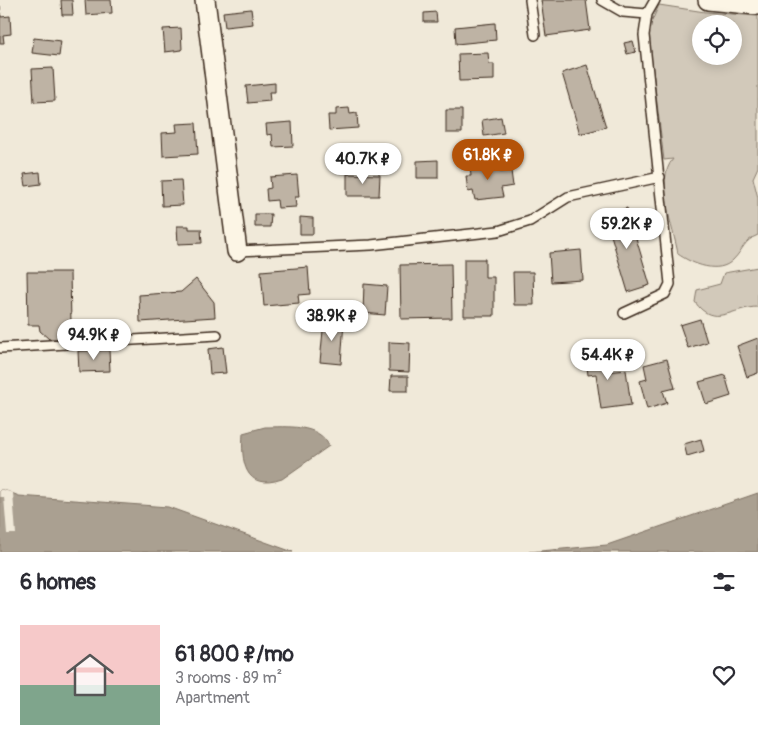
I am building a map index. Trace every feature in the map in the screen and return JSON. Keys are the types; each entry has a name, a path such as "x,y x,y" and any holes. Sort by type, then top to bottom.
{"street":[{"path":"205,0 237,251"},
{"path":"715,0 758,5"}],"lane":[{"path":"530,0 535,35"},
{"path":"602,0 623,12 647,14"},
{"path":"624,313 665,294 670,284 644,35 647,14 655,0"},
{"path":"237,251 371,245 498,231 530,221 568,197 660,177"},
{"path":"0,348 217,335"}],"shaded area":[{"path":"659,5 705,12 758,16 758,167 753,178 758,198 758,235 746,243 737,256 727,264 720,267 706,266 678,254 665,192 665,180 673,159 664,160 648,30"},
{"path":"758,267 758,307 716,315 702,310 695,302 697,290 720,284 724,273"},
{"path":"265,427 292,427 310,430 318,433 329,446 282,479 269,482 260,481 252,478 244,463 243,433"},
{"path":"0,490 19,496 168,507 293,552 0,552"},
{"path":"758,493 758,552 529,552 607,545"}],"pier":[{"path":"0,490 13,493 16,534 7,534 4,497 0,497"}],"building":[{"path":"61,0 72,0 73,15 62,15"},
{"path":"85,0 111,0 112,13 86,15"},
{"path":"541,0 586,0 590,30 546,36"},
{"path":"0,7 1,17 10,16 11,34 3,35 4,43 0,43"},
{"path":"251,9 253,24 225,27 223,12"},
{"path":"436,12 437,22 424,22 424,13"},
{"path":"495,23 496,40 456,44 455,27"},
{"path":"181,28 182,50 165,52 163,29"},
{"path":"34,38 61,41 59,56 32,53"},
{"path":"633,41 636,52 627,54 624,43"},
{"path":"488,53 489,64 494,64 494,80 459,81 458,54"},
{"path":"587,65 606,127 580,134 562,73"},
{"path":"53,68 55,101 34,102 32,69"},
{"path":"275,83 275,92 269,92 270,101 248,103 246,86"},
{"path":"349,108 350,114 357,113 358,128 329,130 328,115 336,115 336,109"},
{"path":"446,110 462,110 462,133 446,133"},
{"path":"501,117 504,133 484,136 482,120"},
{"path":"292,122 293,146 273,147 272,134 267,135 266,124"},
{"path":"196,123 198,154 163,156 162,133 177,132 176,124"},
{"path":"438,160 438,178 417,178 417,161"},
{"path":"498,163 500,172 511,171 513,186 501,188 503,197 475,200 473,191 468,192 466,176 471,176 470,167"},
{"path":"40,172 41,184 26,186 24,174"},
{"path":"347,174 380,175 379,196 347,196"},
{"path":"297,175 299,197 295,197 296,207 278,208 277,200 267,201 266,189 271,188 270,177"},
{"path":"181,180 183,205 162,206 161,181"},
{"path":"627,208 650,285 628,292 605,215"},
{"path":"255,214 271,214 270,227 255,227"},
{"path":"300,217 313,218 313,234 300,234"},
{"path":"177,226 201,229 202,243 178,244"},
{"path":"581,250 583,280 551,282 549,253"},
{"path":"464,259 485,259 485,277 494,277 494,316 464,316"},
{"path":"451,264 452,318 401,319 400,265"},
{"path":"308,267 310,294 298,295 299,303 264,306 261,271"},
{"path":"27,272 70,272 71,324 66,335 61,339 49,339 40,331 39,325 28,325"},
{"path":"513,272 533,272 534,305 514,305"},
{"path":"196,279 214,302 215,317 140,322 139,295 181,292"},
{"path":"364,284 387,286 385,315 363,313"},
{"path":"700,319 707,342 688,348 680,325"},
{"path":"324,320 344,321 341,364 320,362"},
{"path":"758,338 758,373 747,377 737,346"},
{"path":"389,342 410,343 409,372 389,371"},
{"path":"223,347 226,373 210,374 208,349"},
{"path":"604,348 607,372 626,370 631,405 601,409 596,374 588,375 585,351"},
{"path":"109,350 110,371 79,372 78,351"},
{"path":"667,359 675,388 663,391 667,403 647,409 640,381 647,379 644,365"},
{"path":"725,375 731,396 706,404 699,382"},
{"path":"391,376 408,376 408,391 390,391"},
{"path":"701,439 704,451 687,456 684,444"}]}
